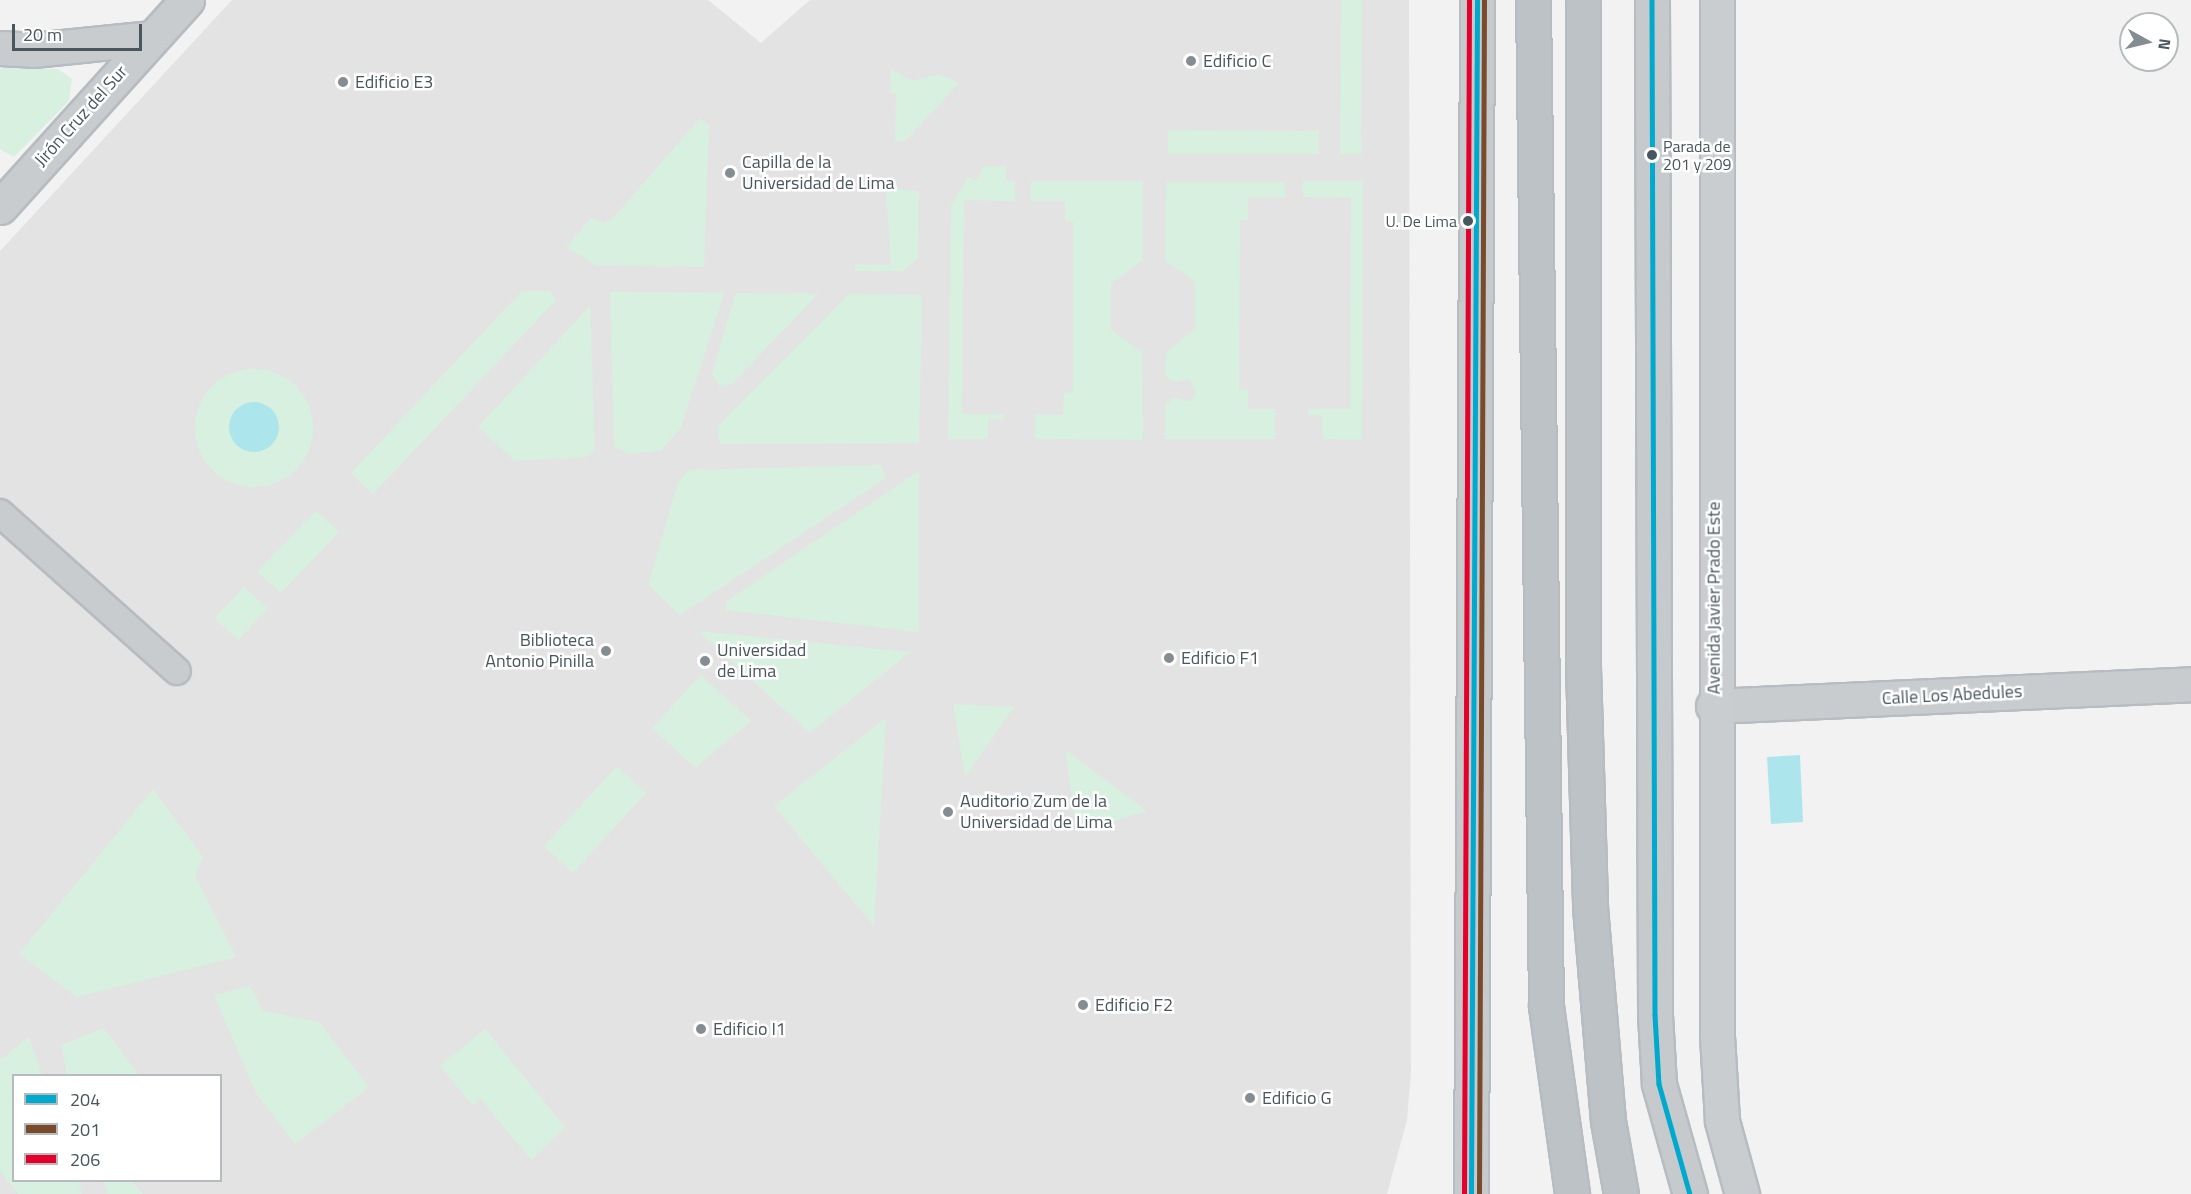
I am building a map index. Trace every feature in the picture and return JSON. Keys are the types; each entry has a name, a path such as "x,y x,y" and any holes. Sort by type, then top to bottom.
{"highway":[{"path":"1533,0 1546,1006 1572,1194"},
{"path":"1583,0 1583,339 1590,907 1608,1121 1621,1194"}],"main road":[{"path":"1471,1194 1476,0"},
{"path":"1652,0 1655,1015 1659,1084 1690,1194"},
{"name":"Avenida Javier Prado Este","path":"1717,0 1713,706 1719,1068 1722,1121 1742,1194"}],"street":[{"name":"Jirón Cruz del Sur","path":"0,207 187,0"},
{"path":"0,48 152,38"},
{"name":"Calle Los Abedules","path":"1713,706 2191,684"}],"lane":[{"path":"0,513 177,671"}],"shaded area":[{"name":"Universidad de Lima","path":"232,0 708,0 761,43 810,0 1409,0 1411,1072 1407,1120 1387,1194 0,1194 0,251"}],"green space":[{"path":"1341,0 1362,0 1361,154 1340,154"},
{"path":"0,68 58,69 72,79 69,101 14,157 0,149"},
{"path":"891,68 911,81 940,74 959,83 905,141 895,141 896,94 890,93"},
{"path":"700,118 709,125 704,267 596,265 566,247 591,218 605,223 615,216"},
{"path":"1168,130 1319,131 1319,154 1168,154"},
{"path":"984,166 1006,166 1006,181 1015,181 1015,201 964,200 962,414 1004,414 1004,419 988,419 988,439 948,439 951,206 968,177 976,181"},
{"path":"1031,181 1143,181 1143,260 1111,283 1111,330 1142,352 1143,440 1035,439 1035,414 1063,415 1064,393 1073,392 1073,222 1065,221 1065,201 1030,201"},
{"path":"1303,181 1363,181 1362,440 1323,439 1322,416 1308,415 1308,409 1350,409 1351,198 1303,197"},
{"path":"1166,182 1285,182 1285,197 1248,198 1248,220 1240,220 1239,389 1248,390 1248,409 1275,409 1275,439 1165,439 1165,405 1174,398 1190,401 1196,394 1190,379 1174,382 1165,376 1166,352 1195,329 1195,282 1165,260"},
{"path":"886,188 919,191 918,258 903,271 855,271 855,264 891,265"},
{"path":"522,291 550,291 556,300 373,494 351,473"},
{"path":"610,292 724,293 681,428 660,451 629,454 614,446"},
{"path":"736,293 818,294 733,383 720,387 712,374"},
{"path":"849,294 922,295 919,443 720,444 717,427"},
{"path":"590,306 595,450 587,457 515,461 478,427"},
{"path":"254,369 287,379 303,395 313,428 303,461 287,477 254,487 221,477 205,461 195,428 205,395 221,379"},
{"path":"881,465 886,478 680,615 648,585 678,483 689,470"},
{"path":"919,471 919,632 725,610 727,601"},
{"path":"316,511 339,532 281,593 257,572"},
{"path":"244,587 268,608 238,640 214,618"},
{"path":"698,631 910,652 810,733"},
{"path":"701,675 751,721 695,768 652,728"},
{"path":"953,704 1014,707 965,777"},
{"path":"886,718 874,926 774,806"},
{"path":"1065,750 1147,811 1077,832"},
{"path":"617,766 646,793 573,873 544,846"},
{"path":"153,789 203,857 195,876 236,957 77,997 19,954"},
{"path":"250,986 263,1011 319,1022 369,1087 295,1144 256,1093 214,995"},
{"path":"104,1028 138,1074 67,1074 61,1045"},
{"path":"485,1029 565,1127 531,1160 481,1099 473,1105 440,1066"},
{"path":"29,1037 42,1074 12,1074 12,1182 78,1182 82,1194 18,1194 0,1171 0,1060"},
{"path":"103,1182 133,1182 143,1194 108,1194"}],"water":[{"path":"254,402 268,406 275,413 279,427 275,441 268,448 254,452 240,448 233,441 229,427 233,413 240,406"},
{"path":"1800,755 1803,822 1771,824 1767,757"}],"transit line":[{"name":"206","path":"1464,1194 1469,0"},
{"name":"204","path":"1471,1194 1477,0"},
{"name":"201","path":"1479,1194 1484,0"},
{"name":"204","path":"1652,0 1655,1015 1659,1084 1690,1194"}],"place":[{"name":"Edificio C","path":"1191,61"},
{"name":"Edificio E3","path":"343,82"},
{"name":"Parada de 201 y 209","path":"1652,155"},
{"name":"Capilla de la Universidad de Lima","path":"730,173"},
{"name":"U. De Lima","path":"1468,221"},
{"name":"Biblioteca Antonio Pinilla","path":"606,651"},
{"name":"Edificio F1","path":"1169,658"},
{"name":"Universidad de Lima","path":"705,661"},
{"name":"Auditorio Zum de la Universidad de Lima","path":"948,812"},
{"name":"Edificio F2","path":"1083,1005"},
{"name":"Edificio I1","path":"701,1029"},
{"name":"Edificio G","path":"1250,1098"}]}
